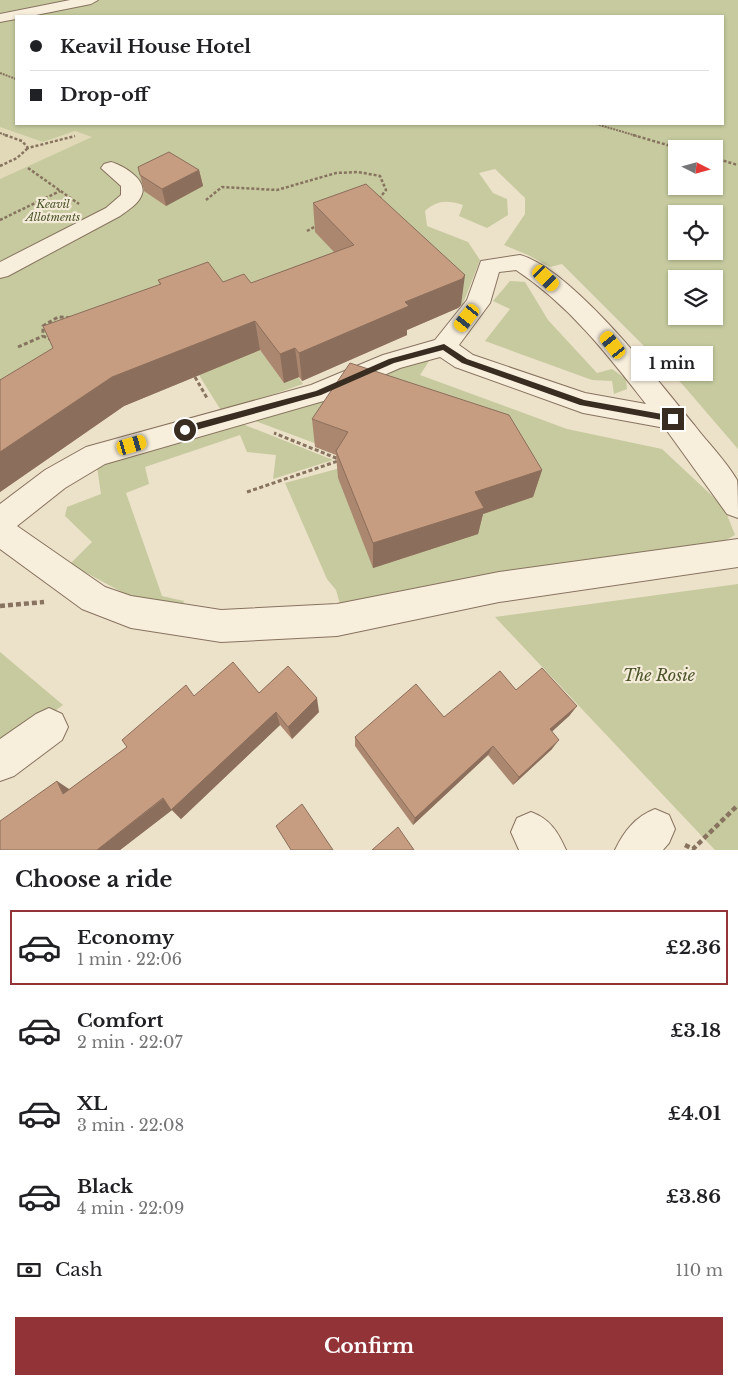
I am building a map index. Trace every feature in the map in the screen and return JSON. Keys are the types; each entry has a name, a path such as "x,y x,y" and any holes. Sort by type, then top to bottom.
{"street":[{"path":"15,15 91,0"},
{"path":"0,18 15,15"},
{"path":"0,271 100,219 121,206 133,193 133,185 128,179 111,168"},
{"path":"0,522 55,479 96,455 318,393 392,361 444,347 478,303 485,286 489,266 520,262 546,278 601,330 673,419 738,505"},
{"path":"444,347 464,361 583,403 673,419"},
{"path":"0,531 94,598 132,612 221,626 337,620 499,587 738,553"},
{"path":"0,762 49,727"}],"path":[{"path":"0,73 15,78"},
{"path":"599,125 668,145"},
{"path":"0,133 22,141 28,148"},
{"path":"0,166 17,158 28,148 75,136"},
{"path":"723,161 738,166"},
{"path":"28,168 100,219"},
{"path":"206,200 222,187 250,187 277,190 336,173 358,172 380,176 386,190 376,202"},
{"path":"0,220 60,191"},
{"path":"307,231 321,223"},
{"path":"43,336 43,326 53,318 68,315 79,319"},
{"path":"18,347 43,336 54,340"},
{"path":"231,417 341,460 246,492"},
{"path":"646,840 693,849 738,805"}],"shaded area":[{"path":"0,127 43,142 75,131 93,137 0,179"}],"green space":[{"name":"Keavil Allotments","path":"0,0 738,0 738,449 683,385 562,264 550,267 504,245 525,214 525,198 495,169 479,173 493,193 507,199 508,215 487,228 459,216 463,205 457,203 438,203 425,211 427,226 468,242 480,260 462,306 366,214 354,274 0,420 0,179 92,137 75,131 43,142 0,127"},
{"path":"510,281 525,282 548,320 597,373 612,369 626,379 627,389 614,394 612,381 592,380 485,341 510,309 493,301"},
{"path":"260,350 284,383 298,377 303,384 222,412 199,375"},
{"path":"431,358 420,375 567,429 662,449 724,507 735,535 712,548 342,611 336,590 327,579 285,483 344,467 469,518 533,497 317,444 253,420 365,384 389,374 407,362"},
{"path":"235,424 245,425 333,460 273,479 276,455 247,452 240,435 145,467 149,484 126,493 162,596 184,601 182,607 131,597 70,564 92,542 65,516 67,507 101,494 97,467"},
{"name":"The Rosie","path":"738,584 738,850 715,850 495,617"},
{"path":"0,652 63,705 0,751"}],"building":[{"path":"169,152 199,170 162,189 140,175 138,167"},
{"path":"366,184 465,275 462,279 405,302 409,306 299,353 295,348 280,354 255,321 112,377 0,452 0,380 53,348 43,326 161,284 158,280 208,262 223,282 244,274 251,283 354,245 313,203"},
{"path":"350,363 509,415 542,470 475,492 484,508 373,543 336,451 348,432 312,419"},
{"path":"233,662 259,693 288,666 317,698 288,727 276,712 171,810 163,798 97,850 0,850 0,821 57,781 63,794 127,747 122,740 186,685 194,696"},
{"path":"542,668 577,706 550,729 559,740 519,777 493,746 415,818 355,737 416,684 444,717 500,671 516,690"},
{"path":"302,804 333,850 291,850 276,826"},
{"path":"398,827 414,850 372,850"}],"route":[{"path":"185,430 318,393 392,361 444,347 464,361 583,403 673,419"}]}
